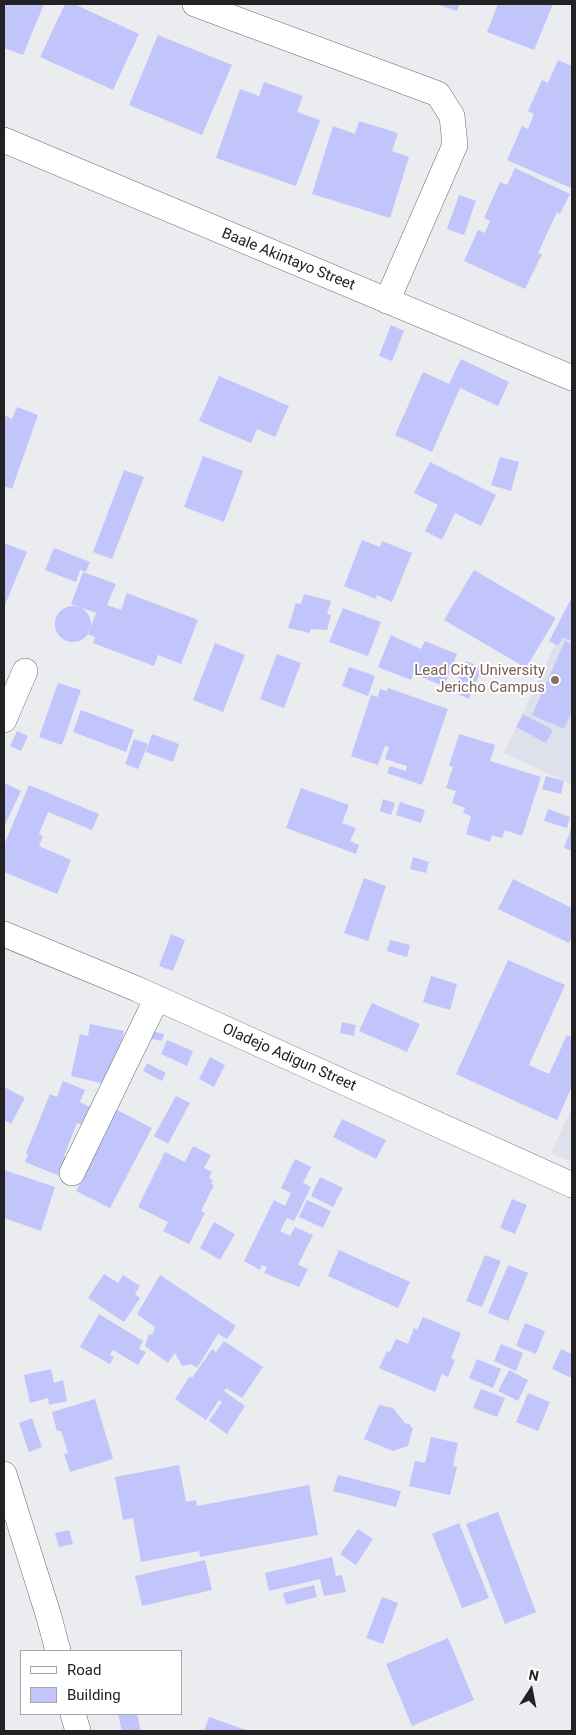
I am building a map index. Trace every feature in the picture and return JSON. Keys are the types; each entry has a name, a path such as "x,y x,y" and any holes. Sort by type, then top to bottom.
{"street":[{"path":"195,4 438,94 452,116 455,145 388,302"},
{"name":"Baale Akintayo Street","path":"4,140 572,378"},
{"path":"4,720 25,671"},
{"name":"Oladejo Adigun Street","path":"4,934 157,998 572,1185"},
{"path":"72,1173 157,998"},
{"path":"4,1474 58,1650"},
{"path":"73,1715 78,1731"}],"shaded area":[{"name":"Lead City University Jericho Campus","path":"572,608 572,785 504,753"},
{"path":"572,1108 572,1162 551,1153"}],"building":[{"path":"4,4 44,4 23,55 4,48"},
{"path":"65,4 74,4 139,34 113,90 40,57"},
{"path":"436,4 459,4 457,11"},
{"path":"498,4 553,4 534,50 487,32"},
{"path":"158,35 232,65 202,135 129,105"},
{"path":"558,60 572,66 571,188 507,160 522,126 528,129 534,114 528,111 542,80 548,83"},
{"path":"264,82 303,96 297,112 320,120 296,186 216,158 240,89 259,96"},
{"path":"359,121 398,133 392,151 409,157 390,218 312,194 333,126 355,134"},
{"path":"515,168 570,194 560,214 557,212 538,253 542,254 525,289 464,261 478,230 485,233 490,221 484,218 500,182 507,185"},
{"path":"459,195 476,201 464,235 447,229"},
{"path":"391,325 404,331 392,361 379,356"},
{"path":"461,359 509,382 498,406 460,388 432,452 395,435 423,372 449,384"},
{"path":"219,376 289,406 275,437 257,429 251,443 199,421"},
{"path":"17,407 38,415 12,489 4,486 4,415 12,419"},
{"path":"203,456 243,471 224,522 184,507"},
{"path":"500,457 519,462 511,491 491,485"},
{"path":"430,462 496,495 481,526 455,513 442,540 425,531 438,505 414,493"},
{"path":"124,470 144,477 112,559 93,552"},
{"path":"362,540 380,547 382,541 412,553 392,602 377,595 376,599 344,586"},
{"path":"4,543 27,552 4,607"},
{"path":"54,548 90,562 86,572 80,570 76,582 45,570"},
{"path":"474,570 556,618 526,668 444,620"},
{"path":"83,572 116,584 107,605 121,610 127,593 198,620 181,664 158,655 154,666 93,643 95,637 88,634 96,613 71,604"},
{"path":"304,594 331,601 327,614 331,615 327,630 311,629 310,633 288,628 296,603 301,604"},
{"path":"572,597 572,638 571,641 563,637 558,646 549,641"},
{"path":"73,606 85,612 91,624 85,636 73,642 61,636 55,624 61,612"},
{"path":"343,608 381,622 368,656 329,642"},
{"path":"391,635 421,649 425,641 457,654 444,686 413,674 411,680 378,667"},
{"path":"565,641 572,644 572,711 564,729 532,715"},
{"path":"215,643 245,655 223,712 193,700"},
{"path":"277,654 301,663 284,708 260,699"},
{"path":"466,661 482,668 469,699 453,692"},
{"path":"349,667 375,676 368,696 342,686"},
{"path":"58,683 81,690 62,745 39,737"},
{"path":"388,688 448,709 422,785 387,773 390,766 406,771 407,766 385,759 389,747 385,746 378,765 351,756 371,695 378,697 380,689 387,691"},
{"path":"81,710 134,730 126,752 73,732"},
{"path":"523,714 553,730 546,743 516,727"},
{"path":"17,731 28,736 21,751 10,746"},
{"path":"152,734 179,744 173,762 146,752"},
{"path":"459,734 495,745 490,761 541,777 522,836 505,830 502,838 492,835 490,842 466,834 471,816 463,813 465,808 452,803 456,791 446,788 453,767 449,766"},
{"path":"134,739 148,744 138,769 125,764"},
{"path":"546,776 564,781 561,794 542,789"},
{"path":"4,783 21,791 4,827"},
{"path":"29,785 99,814 92,830 48,812 39,834 43,836 39,846 71,860 57,894 4,872 4,845"},
{"path":"301,788 349,805 342,823 356,828 350,841 359,845 356,854 286,828"},
{"path":"383,799 395,803 391,815 380,811"},
{"path":"400,802 425,810 421,823 396,815"},
{"path":"548,809 570,817 567,828 544,821"},
{"path":"572,826 572,851 564,848"},
{"path":"413,857 429,862 426,873 410,869"},
{"path":"364,878 386,886 368,941 344,933"},
{"path":"513,879 572,908 572,936 569,943 498,909"},
{"path":"171,934 185,940 173,971 159,966"},
{"path":"390,940 410,945 407,957 387,951"},
{"path":"508,960 565,985 529,1065 549,1074 567,1035 572,1038 572,1086 557,1120 456,1074"},
{"path":"431,976 457,984 450,1010 423,1002"},
{"path":"372,1003 420,1024 407,1052 359,1031"},
{"path":"342,1022 356,1025 354,1036 340,1033"},
{"path":"90,1024 124,1031 117,1065 109,1085 71,1076 80,1034 88,1036"},
{"path":"152,1031 164,1034 162,1041 151,1039"},
{"path":"167,1040 193,1051 187,1066 161,1054"},
{"path":"210,1057 225,1065 214,1087 199,1079"},
{"path":"147,1063 166,1073 162,1081 143,1071"},
{"path":"63,1081 85,1090 80,1102 90,1107 83,1125 77,1123 64,1156 67,1158 60,1176 25,1162 28,1154 26,1153 50,1094 57,1097"},
{"path":"4,1087 25,1098 11,1124 4,1120"},
{"path":"176,1096 190,1103 168,1144 154,1136"},
{"path":"117,1110 152,1128 110,1208 76,1191"},
{"path":"342,1119 386,1140 376,1159 333,1137"},
{"path":"193,1146 211,1155 204,1168 212,1172 209,1178 213,1180 211,1184 214,1185 201,1211 205,1213 189,1244 163,1231 168,1222 138,1207 165,1152 185,1162"},
{"path":"295,1159 311,1167 303,1183 311,1187 294,1221 287,1218 280,1231 290,1236 295,1227 313,1235 298,1265 308,1269 299,1287 264,1273 267,1267 262,1265 260,1270 244,1261 274,1200 285,1206 291,1193 281,1188"},
{"path":"4,1170 55,1187 41,1231 4,1218"},
{"path":"320,1177 343,1188 333,1207 311,1196"},
{"path":"512,1199 527,1205 515,1234 500,1228"},
{"path":"307,1200 331,1211 323,1228 299,1217"},
{"path":"214,1222 235,1234 220,1260 200,1248"},
{"path":"339,1250 410,1282 398,1308 328,1276"},
{"path":"485,1255 501,1261 482,1307 466,1301"},
{"path":"508,1265 528,1273 508,1321 488,1313"},
{"path":"104,1274 118,1283 123,1275 140,1286 135,1294 140,1298 124,1322 88,1298"},
{"path":"160,1275 236,1326 227,1339 218,1334 197,1368 191,1364 182,1366 175,1353 168,1363 145,1346 149,1334 152,1335 155,1327 137,1314"},
{"path":"99,1314 143,1341 139,1349 146,1352 138,1365 113,1350 110,1355 114,1357 110,1364 80,1347"},
{"path":"423,1317 461,1333 451,1358 455,1360 448,1377 442,1374 435,1392 379,1368 387,1351 390,1352 396,1339 408,1344 414,1328 417,1330"},
{"path":"525,1323 545,1331 536,1354 516,1346"},
{"path":"224,1341 263,1367 242,1398 226,1388 224,1391 245,1406 227,1434 209,1421 222,1402 219,1400 206,1420 175,1399 190,1376 192,1378 212,1349 216,1352"},
{"path":"501,1344 523,1353 516,1371 494,1361"},
{"path":"561,1349 572,1354 572,1378 552,1369"},
{"path":"477,1359 501,1369 493,1388 469,1378"},
{"path":"51,1369 54,1383 63,1380 67,1401 49,1405 48,1398 30,1403 24,1375"},
{"path":"509,1370 528,1380 518,1401 498,1391"},
{"path":"481,1389 505,1398 497,1417 473,1408"},
{"path":"528,1393 550,1402 538,1431 516,1422"},
{"path":"95,1399 113,1459 70,1472 64,1454 68,1453 61,1431 57,1431 52,1412"},
{"path":"379,1405 393,1408 405,1423 411,1425 410,1427 413,1428 408,1446 393,1451 364,1439"},
{"path":"32,1418 42,1447 29,1452 19,1423"},
{"path":"431,1437 458,1443 453,1466 457,1467 450,1495 409,1486 415,1461 425,1463"},
{"path":"179,1465 186,1502 196,1500 197,1506 309,1485 318,1535 200,1557 199,1551 141,1562 133,1518 123,1520 115,1477"},
{"path":"338,1475 401,1491 396,1507 333,1491"},
{"path":"498,1512 536,1612 505,1624 466,1524"},
{"path":"459,1523 489,1598 462,1608 432,1534"},
{"path":"358,1529 373,1539 356,1565 340,1554"},
{"path":"69,1530 73,1544 59,1547 55,1533"},
{"path":"332,1557 336,1576 342,1575 346,1592 324,1596 320,1579 269,1591 265,1573"},
{"path":"205,1560 212,1590 142,1606 135,1576"},
{"path":"314,1585 317,1597 286,1605 283,1593"},
{"path":"382,1597 398,1603 383,1644 366,1638"},
{"path":"448,1638 474,1700 412,1726 386,1664"},
{"path":"118,1715 137,1715 141,1731 122,1731"},
{"path":"209,1717 249,1731 204,1731"}],"place":[{"name":"Lead City University Jericho Campus","path":"555,680"}]}
